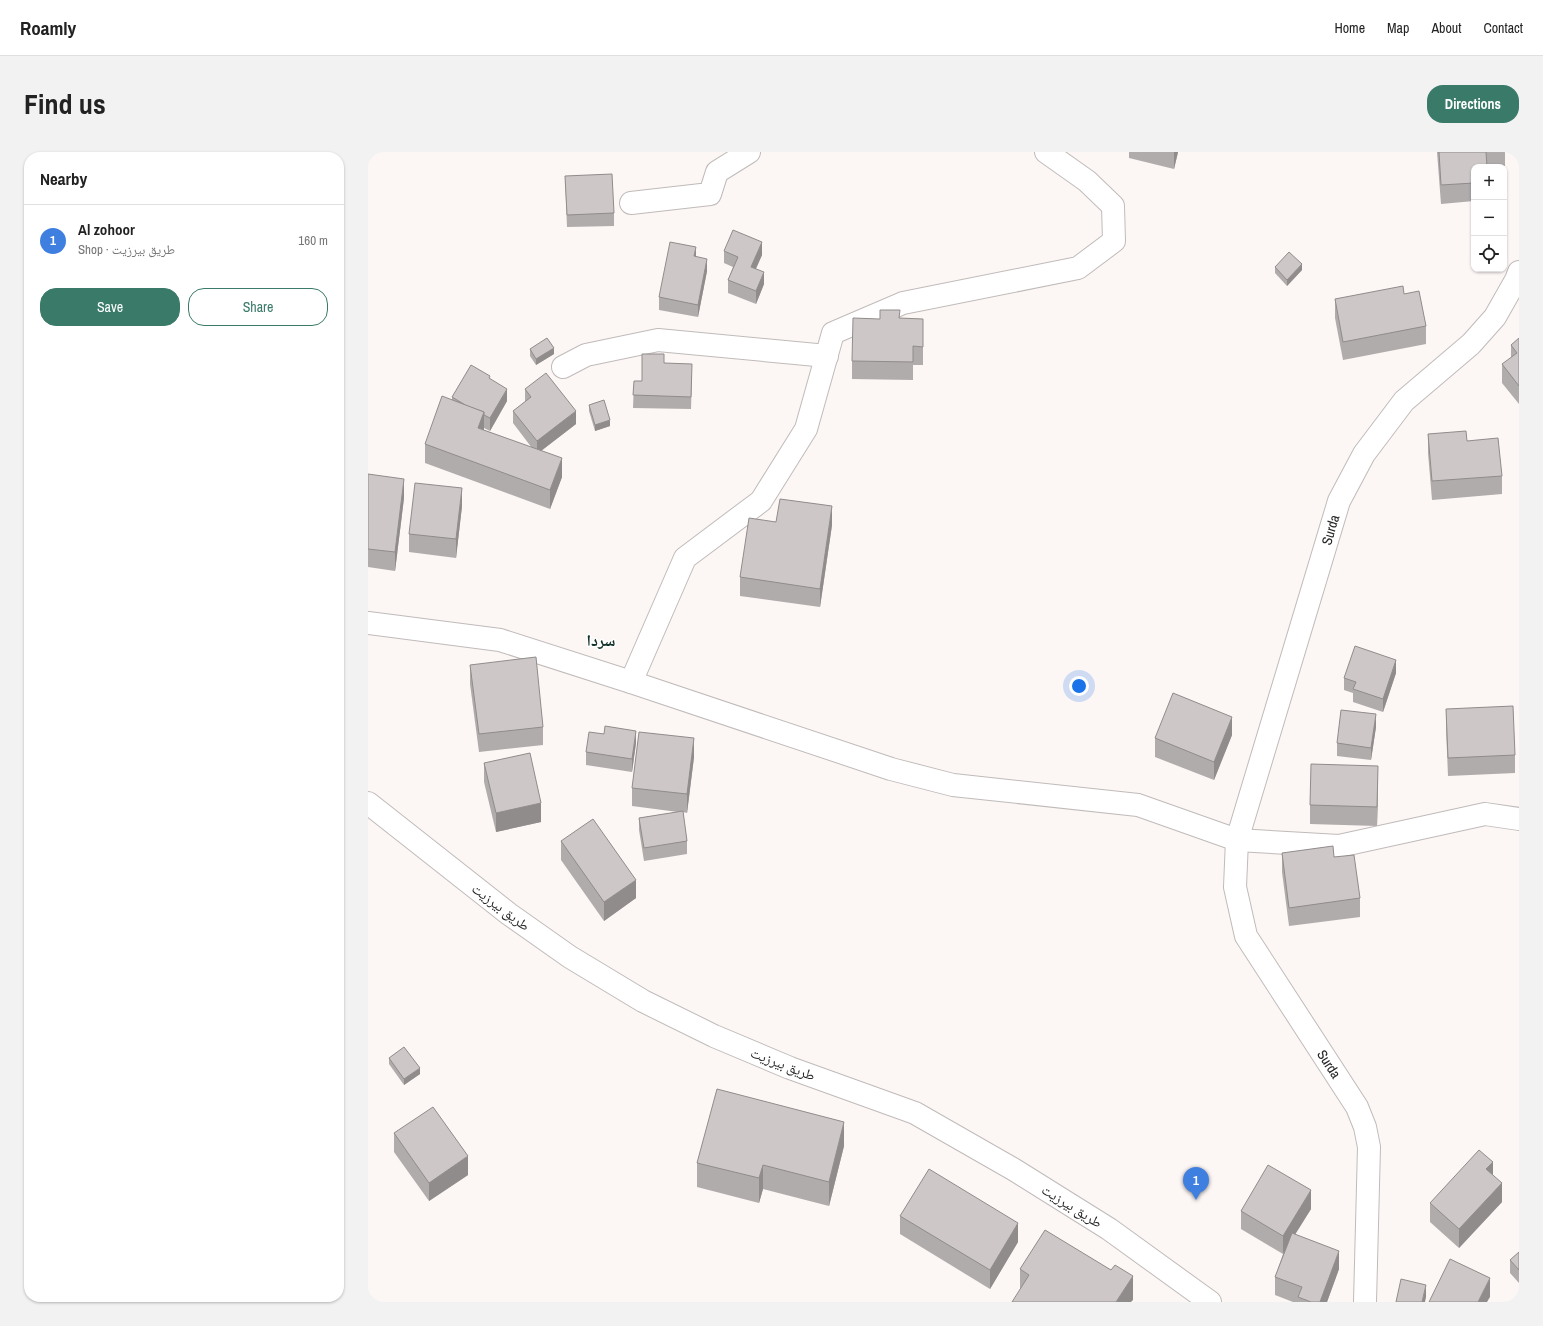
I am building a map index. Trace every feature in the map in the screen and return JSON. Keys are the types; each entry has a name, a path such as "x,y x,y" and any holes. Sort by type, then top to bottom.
{"street":[{"path":"630,203 710,194 717,172 749,152"},
{"path":"630,682 685,558 761,501 806,429 833,333 903,303 1078,268 1114,241 1113,206 1087,181 1046,152"},
{"name":"Surda","path":"1365,1302 1369,1148 1365,1127 1357,1107 1246,936 1235,887 1236,840 1339,501 1364,454 1404,401 1471,344 1495,317 1519,273"},
{"path":"563,367 586,355 658,340 827,356"},
{"path":"368,623 500,640 884,766 953,785 1138,805 1236,840 1339,846 1485,814 1519,819"},
{"name":"طريق بيرزيت","path":"368,803 509,914 570,957 643,1001 714,1036 790,1068 915,1112 1013,1169 1109,1229 1210,1302"}],"building":[{"path":"1439,152 1486,152 1487,164 1471,164 1471,183 1441,185"},
{"path":"612,174 614,213 567,215 565,176"},
{"path":"733,230 762,242 751,267 764,272 756,291 728,280 738,257 724,251"},
{"path":"670,242 696,247 694,256 707,259 698,305 659,297"},
{"path":"1289,252 1302,264 1287,280 1275,267"},
{"path":"1403,286 1404,294 1419,291 1426,326 1343,342 1335,299"},
{"path":"880,310 900,310 899,318 923,319 923,347 913,346 913,362 852,361 853,318 880,319"},
{"path":"547,338 554,348 536,359 530,349"},
{"path":"1519,338 1519,386 1502,364 1517,353 1511,345"},
{"path":"642,354 664,354 664,363 692,364 691,397 633,395 634,381 642,381"},
{"path":"471,365 490,376 489,378 507,389 490,418 484,415 484,412 467,406 452,397"},
{"path":"546,373 576,411 537,441 513,411 531,397 525,389"},
{"path":"442,396 484,412 478,428 562,458 550,490 425,444"},
{"path":"604,400 610,420 595,425 589,405"},
{"path":"1466,431 1467,441 1498,438 1502,476 1432,481 1428,434"},
{"path":"368,474 404,479 395,552 368,549"},
{"path":"415,483 462,488 456,539 409,534"},
{"path":"780,499 832,506 820,589 740,577 749,518 776,522"},
{"path":"1355,646 1396,660 1383,699 1353,689 1356,682 1344,678"},
{"path":"536,657 543,727 479,734 470,665"},
{"path":"1173,693 1232,717 1214,762 1155,738"},
{"path":"1513,706 1515,755 1448,758 1446,709"},
{"path":"1341,710 1376,714 1371,748 1337,743"},
{"path":"605,726 636,731 632,759 586,752 589,732 604,734"},
{"path":"639,732 694,738 687,794 632,788"},
{"path":"530,753 541,803 496,813 484,763"},
{"path":"1311,764 1378,766 1377,807 1310,805"},
{"path":"683,811 687,841 644,848 639,818"},
{"path":"593,819 636,880 604,902 561,841"},
{"path":"1333,846 1334,857 1354,855 1360,898 1289,908 1282,853"},
{"path":"404,1047 420,1068 404,1079 389,1058"},
{"path":"717,1089 844,1122 829,1182 763,1165 759,1178 697,1163"},
{"path":"433,1107 468,1156 429,1183 394,1133"},
{"path":"1479,1150 1493,1162 1486,1169 1502,1183 1459,1229 1430,1203"},
{"path":"1268,1165 1311,1190 1283,1236 1241,1211"},
{"path":"929,1169 1018,1223 990,1270 900,1216"},
{"path":"1045,1230 1111,1270 1115,1265 1133,1276 1116,1302 1012,1302 1029,1275 1020,1269"},
{"path":"1292,1233 1339,1251 1320,1302 1311,1302 1298,1297 1302,1287 1275,1277"},
{"path":"1519,1252 1519,1270 1510,1260"},
{"path":"1450,1259 1490,1278 1478,1302 1429,1302"},
{"path":"1401,1279 1426,1285 1422,1302 1396,1302"}],"place":[{"name":"Al zohoor","path":"1196,1200"}],"district":[{"name":"سردا","path":"601,640"}]}
